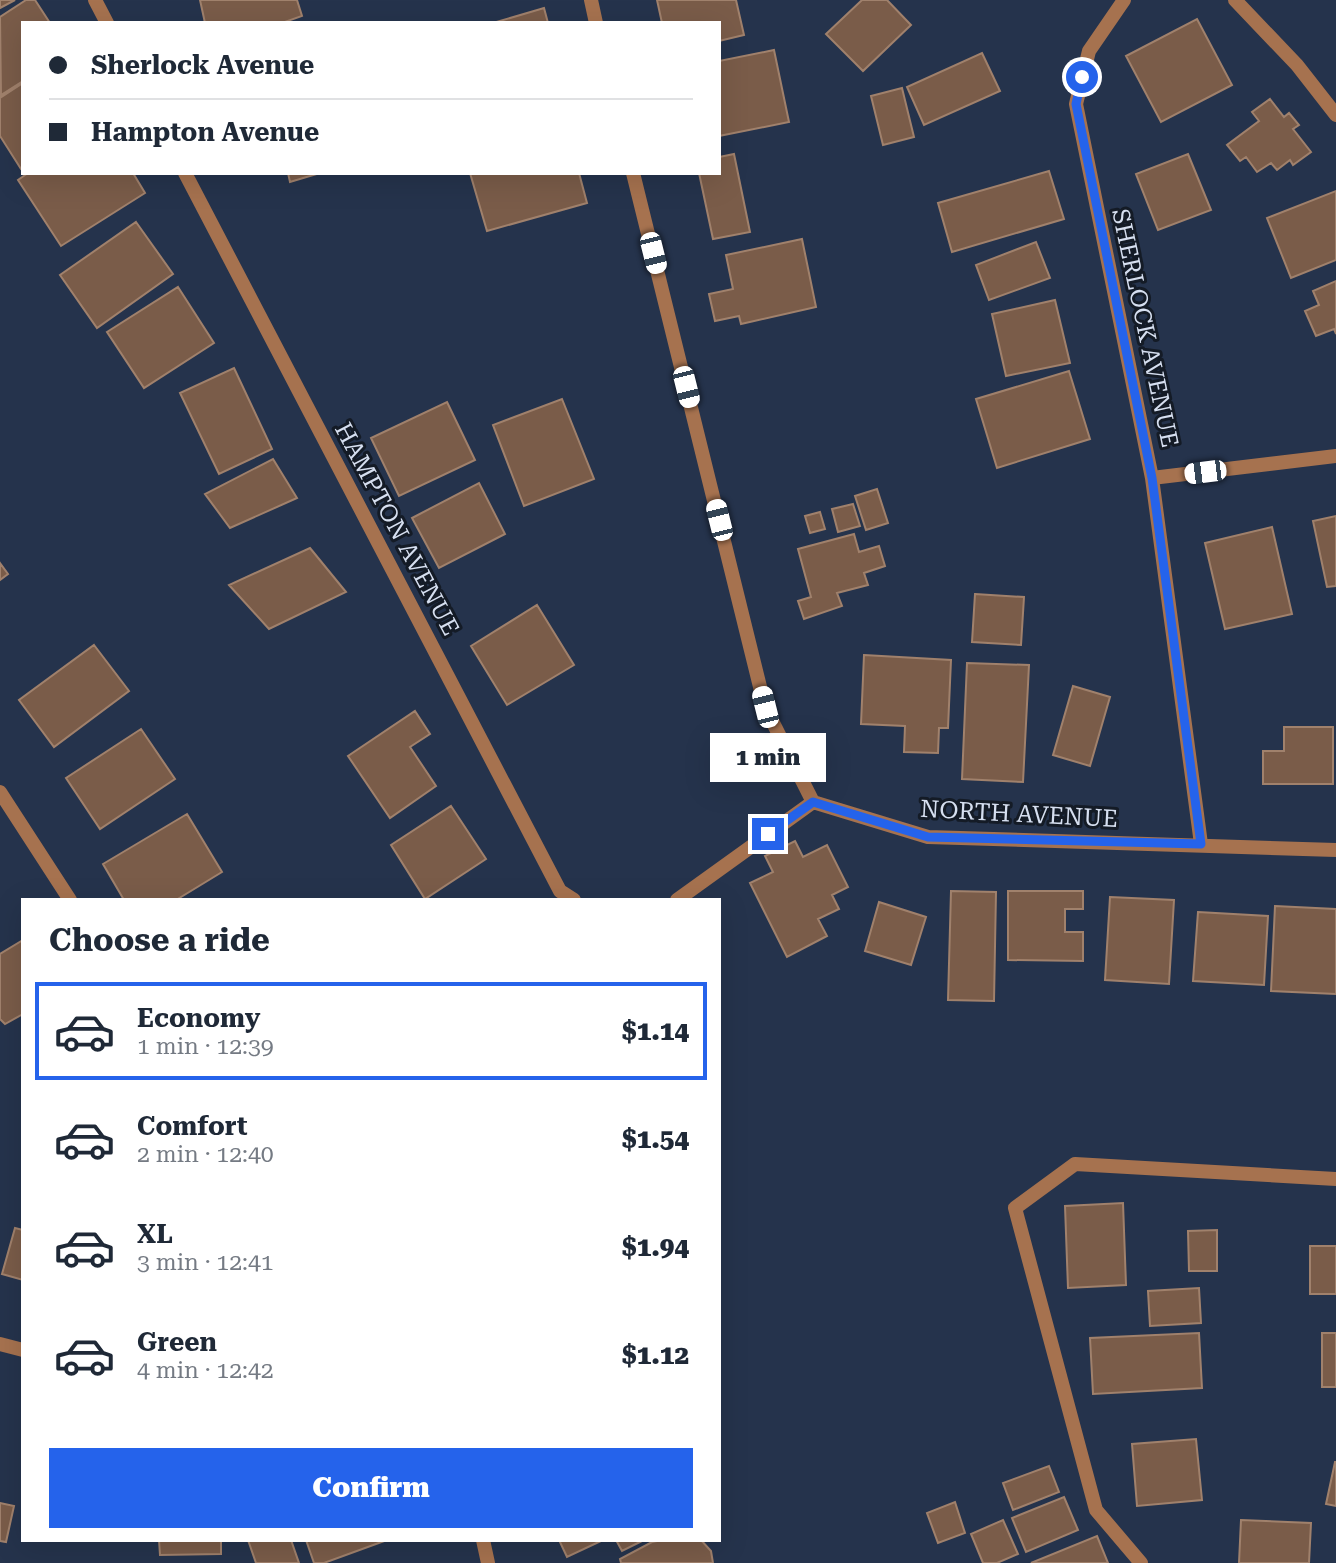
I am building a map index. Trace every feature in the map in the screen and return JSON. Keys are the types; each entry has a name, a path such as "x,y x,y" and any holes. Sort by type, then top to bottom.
{"street":[{"path":"95,0 106,21"},
{"path":"591,0 596,21"},
{"name":"SHERLOCK AVENUE","path":"1124,0 1089,51 1076,104 1152,478 1201,844"},
{"path":"1235,0 1297,65 1336,115"},
{"name":"HAMPTON AVENUE","path":"186,175 560,891 571,898"},
{"path":"633,175 765,707 813,802 680,898"},
{"path":"1152,478 1336,456"},
{"path":"0,792 69,898"},
{"name":"NORTH AVENUE","path":"813,802 928,837 1336,850"},
{"path":"1141,1563 1096,1510 1015,1208 1075,1164 1336,1179"},
{"path":"0,1345 21,1350"},
{"path":"483,1542 488,1563"}],"building":[{"path":"0,0 15,0 0,8"},
{"path":"26,0 35,0 49,21 21,21 21,82 1,95 0,17"},
{"path":"200,0 297,0 302,16 288,21 205,21"},
{"path":"657,0 736,0 744,35 721,41 721,21 662,21"},
{"path":"862,0 887,0 911,25 863,71 826,34"},
{"path":"544,8 547,21 500,21"},
{"path":"1197,19 1232,85 1161,122 1126,56"},
{"path":"774,50 789,122 721,136 721,61"},
{"path":"982,53 1000,91 924,125 907,87"},
{"path":"21,84 21,169 0,136 0,98"},
{"path":"902,88 914,137 883,145 871,96"},
{"path":"1270,99 1284,117 1289,113 1299,125 1293,129 1311,152 1293,165 1290,160 1277,170 1271,163 1257,172 1246,157 1240,161 1227,145 1259,121 1252,112"},
{"path":"734,154 750,232 713,239 699,175 721,175 721,157"},
{"path":"1188,154 1211,210 1158,230 1136,174"},
{"path":"1049,171 1064,219 952,252 938,203"},
{"path":"25,175 134,175 145,193 61,246 18,180"},
{"path":"288,175 313,175 290,182"},
{"path":"471,175 580,175 587,203 487,231"},
{"path":"1336,191 1336,260 1291,278 1267,218"},
{"path":"136,222 173,274 97,328 60,275"},
{"path":"802,239 816,307 741,324 739,316 715,321 709,294 733,289 726,255"},
{"path":"1036,242 1050,278 989,300 976,265"},
{"path":"1336,281 1336,334 1334,329 1316,336 1305,311 1319,305 1313,291"},
{"path":"178,287 214,343 144,388 107,332"},
{"path":"1055,300 1070,363 1006,376 992,314"},
{"path":"234,368 272,449 219,474 180,393"},
{"path":"1069,371 1090,439 997,468 976,399"},
{"path":"562,399 594,479 524,506 493,425"},
{"path":"447,402 475,460 399,496 371,438"},
{"path":"273,459 297,498 230,528 205,494"},
{"path":"479,483 505,534 439,568 412,518"},
{"path":"877,489 888,523 866,530 855,496"},
{"path":"853,504 860,526 838,532 832,509"},
{"path":"820,512 825,529 810,533 805,516"},
{"path":"1336,516 1336,586 1327,587 1313,521"},
{"path":"1272,527 1292,614 1225,629 1205,543"},
{"path":"854,534 859,552 879,546 885,566 864,573 868,585 837,593 842,606 804,619 798,601 811,597 798,549"},
{"path":"310,548 346,592 269,629 229,585"},
{"path":"0,563 8,574 0,580"},
{"path":"975,594 1024,597 1021,645 972,642"},
{"path":"537,605 574,665 507,705 471,646"},
{"path":"94,645 129,691 54,747 19,700"},
{"path":"864,655 951,660 948,728 939,728 938,753 904,752 905,726 861,724"},
{"path":"967,663 1029,665 1023,782 962,779"},
{"path":"1073,686 1110,697 1090,766 1053,755"},
{"path":"415,711 430,734 410,747 436,786 390,818 348,756"},
{"path":"1284,727 1333,727 1333,784 1263,784 1263,751 1284,751"},
{"path":"141,729 175,779 100,829 66,778"},
{"path":"451,806 486,859 424,898 391,845"},
{"path":"187,814 222,872 179,898 123,898 103,864"},
{"path":"795,841 803,857 827,845 848,887 832,895 839,909 818,919 827,936 787,957 750,883 773,872 765,856"},
{"path":"951,891 996,892 994,1001 948,1000"},
{"path":"1008,891 1083,891 1083,909 1065,909 1065,932 1083,932 1083,961 1008,960"},
{"path":"1110,897 1174,900 1169,984 1105,980"},
{"path":"879,902 926,917 911,965 865,951"},
{"path":"1275,906 1336,909 1336,994 1271,991"},
{"path":"1198,912 1268,916 1264,985 1193,981"},
{"path":"21,941 21,1015 5,1024 0,1019 0,954"},
{"path":"1123,1203 1126,1285 1068,1288 1065,1206"},
{"path":"15,1228 21,1230 21,1279 2,1274"},
{"path":"1217,1230 1217,1271 1189,1271 1188,1231"},
{"path":"1310,1246 1336,1246 1336,1294 1310,1294"},
{"path":"1199,1288 1201,1323 1150,1326 1148,1291"},
{"path":"1199,1333 1202,1388 1093,1394 1090,1338"},
{"path":"1322,1333 1336,1333 1336,1387 1322,1387"},
{"path":"1196,1439 1202,1500 1137,1506 1132,1444"},
{"path":"1336,1462 1336,1506 1326,1504"},
{"path":"1049,1466 1059,1492 1013,1510 1003,1483"},
{"path":"1064,1497 1078,1530 1026,1552 1012,1518"},
{"path":"955,1502 965,1533 938,1543 927,1513"},
{"path":"0,1503 14,1506 6,1542 0,1541"},
{"path":"1003,1520 1018,1554 997,1563 983,1563 971,1534"},
{"path":"1241,1520 1311,1523 1309,1563 1239,1563"},
{"path":"1097,1536 1108,1563 1031,1563"},
{"path":"159,1542 221,1542 221,1554 160,1555"},
{"path":"249,1542 292,1542 299,1563 256,1563"},
{"path":"307,1542 382,1542 324,1563 314,1563"},
{"path":"560,1542 599,1542 567,1557"},
{"path":"617,1542 640,1542 622,1551"},
{"path":"652,1542 703,1542 711,1551 713,1563 621,1563 620,1559"}],"route":[{"path":"768,834 813,802 928,837 1201,844 1152,478 1076,104 1082,77"}]}
